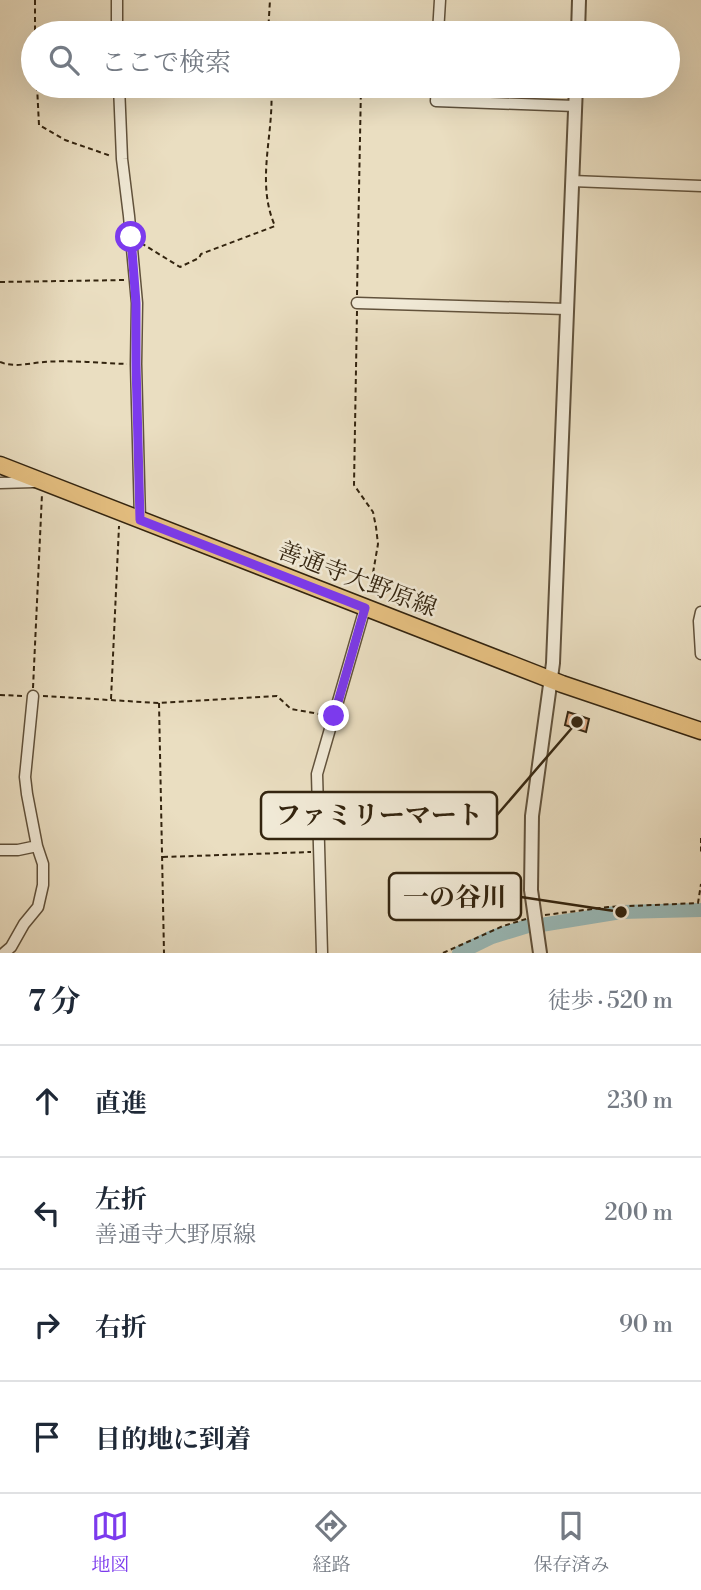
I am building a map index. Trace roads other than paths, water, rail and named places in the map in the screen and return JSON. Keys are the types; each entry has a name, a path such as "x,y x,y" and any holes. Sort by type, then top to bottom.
{"main road":[{"name":"善通寺大野原線","path":"0,465 551,680 701,731"}],"street":[{"path":"117,0 117,21"},
{"path":"439,21 440,0"},
{"path":"578,21 579,0"},
{"path":"118,98 121,159 136,303 140,520"},
{"path":"436,98 436,101 575,106"},
{"path":"540,953 531,890 532,816 551,680 575,98"},
{"path":"572,181 701,186"},
{"path":"357,303 566,309"},
{"path":"0,482 43,481"},
{"path":"322,953 317,774 365,608"},
{"path":"701,612 701,654"},
{"path":"4,953 38,907 43,885 43,864 37,846 25,777 33,696"},
{"path":"0,850 37,846"}],"waterway":[{"path":"541,925 621,912 701,910"},
{"path":"459,953 492,937 528,926"}],"place":[{"name":"ファミリーマート","path":"577,722"},
{"name":"一の谷川","path":"621,912"}]}
